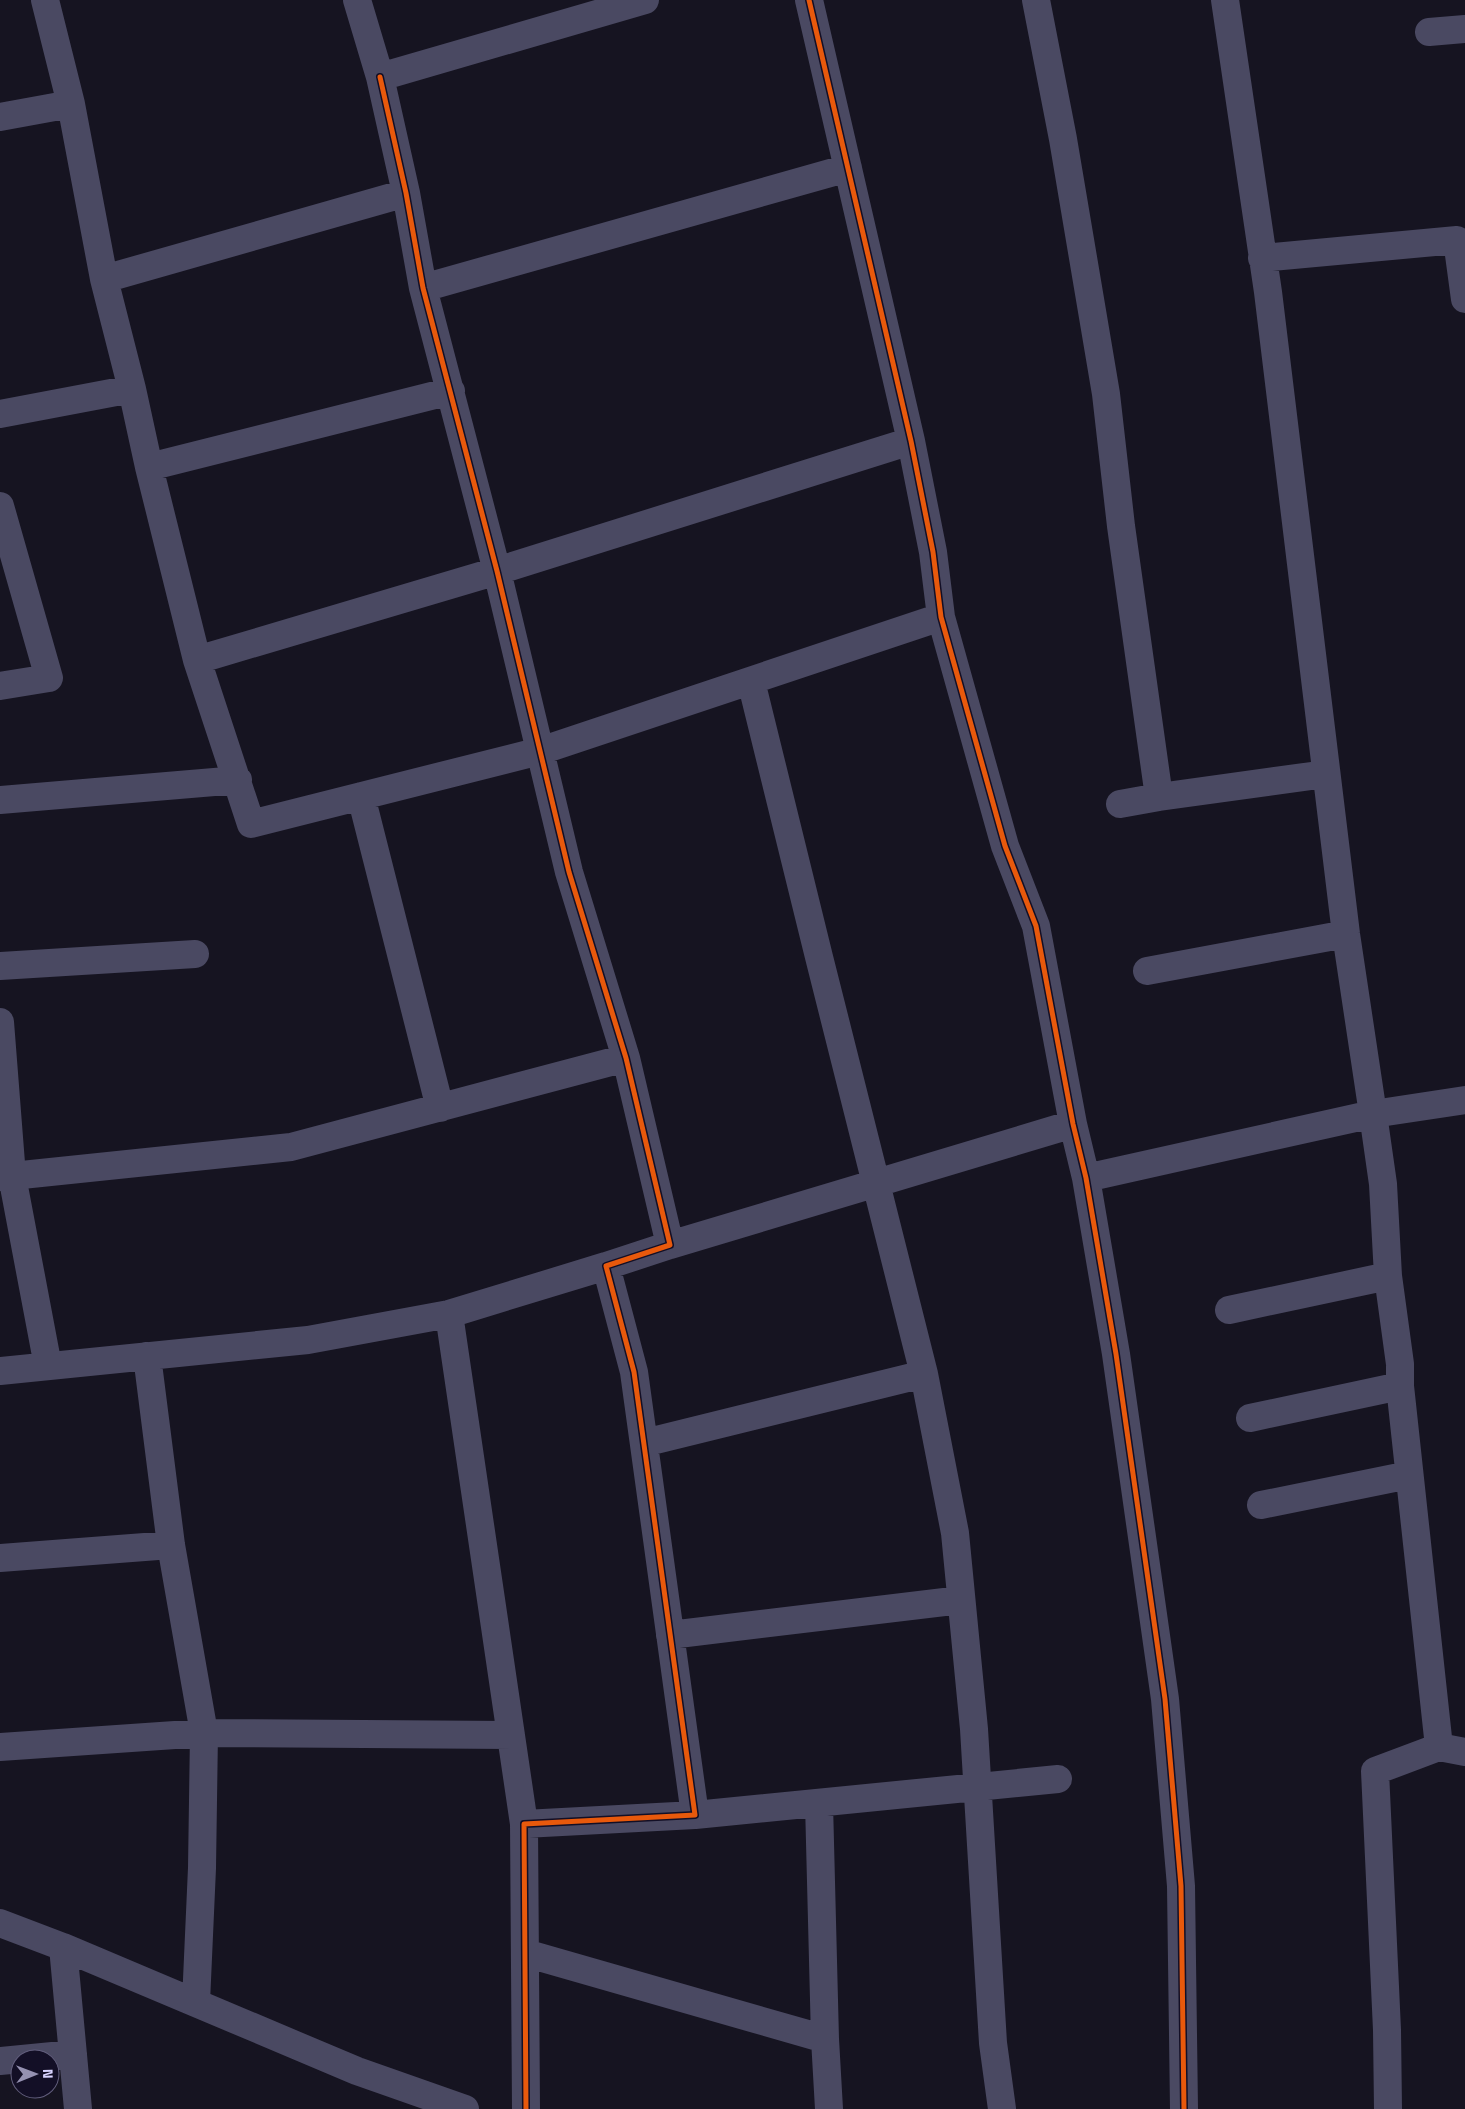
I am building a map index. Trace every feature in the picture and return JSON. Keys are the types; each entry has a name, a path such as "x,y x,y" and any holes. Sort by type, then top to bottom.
{"street":[{"path":"45,0 71,104 104,279 149,467 198,660 251,824 540,751 941,617"},
{"path":"357,0 380,77 406,192 423,288 497,571 569,872 626,1058 670,1245"},
{"path":"380,77 645,0"},
{"path":"809,0 911,441 934,552 941,617 1005,846 1036,926 1073,1124 1086,1178 1116,1354 1165,1699 1182,1886 1184,2109"},
{"path":"1036,0 1063,139 1106,394 1121,526 1159,797"},
{"path":"1225,0 1287,439 1346,934 1382,1184 1388,1276 1400,1364 1400,1386 1409,1475 1439,1747"},
{"path":"1429,32 1465,29"},
{"path":"0,117 71,104"},
{"path":"423,288 848,168"},
{"path":"104,279 406,192"},
{"path":"1262,258 1461,240 1465,299"},
{"path":"0,414 132,390"},
{"path":"149,467 450,391"},
{"path":"198,660 497,571 911,441"},
{"path":"0,506 49,678 0,686"},
{"path":"751,681 924,1374 955,1533 977,1787 992,2042 1002,2109"},
{"path":"1120,804 1326,774"},
{"path":"0,800 238,780"},
{"path":"361,796 440,1108"},
{"path":"1147,971 1346,934"},
{"path":"0,966 195,954"},
{"path":"0,1022 6,1177 48,1366"},
{"path":"6,1177 291,1147 626,1058"},
{"path":"1086,1178 1373,1114 1465,1100"},
{"path":"0,1371 308,1340 449,1314 670,1245 1073,1124"},
{"path":"606,1266 634,1372 695,1815"},
{"path":"1229,1310 1388,1276"},
{"path":"449,1314 524,1824 526,2109"},
{"path":"146,1356 171,1545 204,1733 202,1868 196,2002"},
{"path":"644,1444 924,1374"},
{"path":"1250,1418 1400,1386"},
{"path":"1261,1505 1409,1475"},
{"path":"0,1558 171,1545"},
{"path":"670,1635 961,1600"},
{"path":"0,1748 204,1733 511,1735"},
{"path":"1388,2109 1387,2030 1375,1771 1439,1747 1465,1752"},
{"path":"524,1824 695,1815 1058,1779"},
{"path":"820,1803 825,2038 829,2109"},
{"path":"0,1923 196,2002 357,2071 465,2109"},
{"path":"63,1948 78,2109"},
{"path":"525,1953 825,2038"},
{"path":"0,2061 73,2054"}],"cycle path":[{"path":"809,0 911,441 933,552 941,617 1005,846 1036,926 1073,1124 1086,1178 1116,1354 1165,1699 1181,1886 1184,2109"},
{"path":"380,77 406,193 423,288 497,571 569,872 626,1058 670,1245 606,1266 634,1372 695,1815 524,1824 526,2109"}]}
